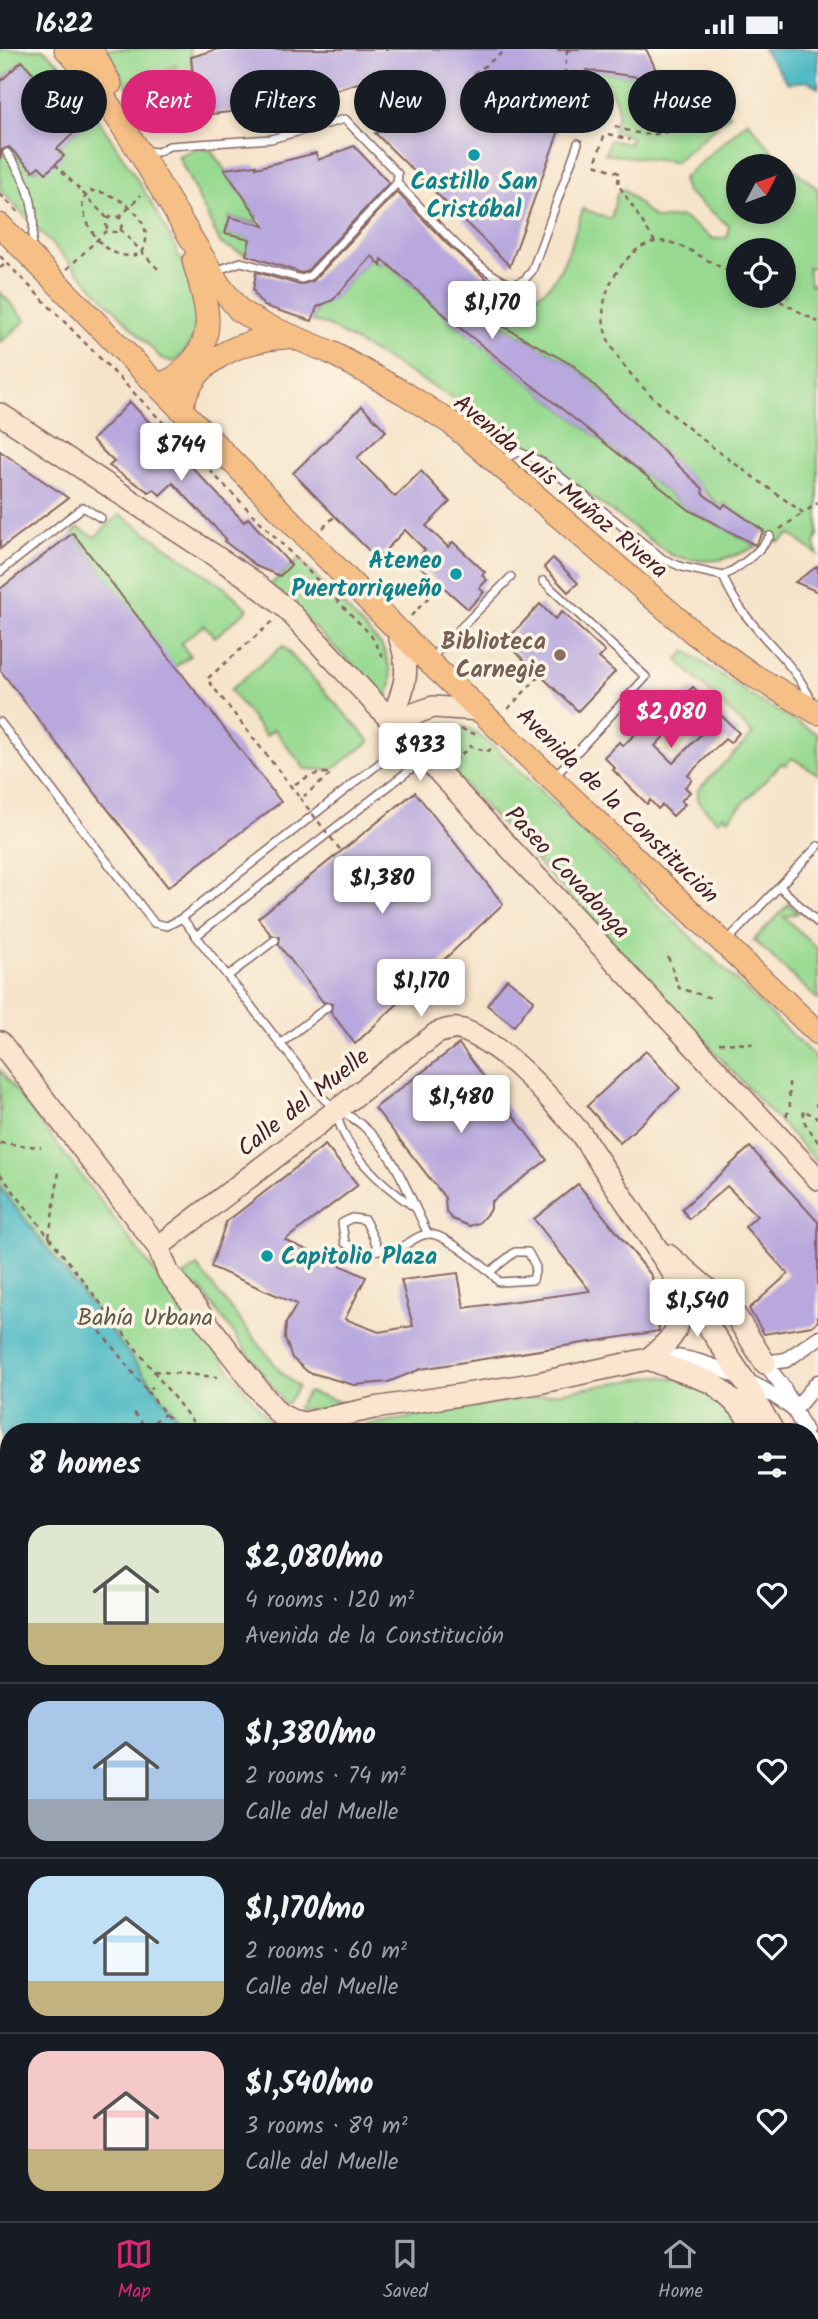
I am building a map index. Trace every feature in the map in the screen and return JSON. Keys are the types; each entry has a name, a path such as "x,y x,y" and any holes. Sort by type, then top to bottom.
{"main road":[{"name":"Avenida Luis Muñoz Rivera","path":"66,49 87,72 139,151 228,298 244,314 296,336 404,393 451,423 694,633 754,676 817,713"},
{"path":"91,49 118,97 139,151"},
{"name":"Avenida de la Constitución","path":"0,225 156,384 408,627 428,661 489,705 552,779 818,1033"},
{"path":"156,384 172,381 195,358 209,325 206,301 185,230"},
{"path":"181,408 185,393 195,379 230,348 259,339 296,336"},
{"name":"Paseo Covadonga","path":"0,414 247,577 287,610 391,722 409,740 435,758 818,1179"},
{"path":"391,722 405,683 408,627"},
{"path":"391,722 433,707 489,705"},
{"name":"Calle del Muelle","path":"158,1247 437,1033 452,1028 463,1030 501,1054 553,1100 581,1134 744,1380 768,1423"},
{"path":"0,1042 158,1247 168,1272 279,1414 305,1423 374,1408 538,1383 648,1360 676,1334 680,1323 681,1288"},
{"name":"Calle del Muelle","path":"648,1238 732,1310 765,1363"},
{"path":"648,1360 713,1383 740,1406 752,1423"}],"street":[{"path":"801,1423 783,1387 765,1363 786,1360 818,1338"},
{"path":"648,1360 663,1355 677,1356 768,1390 794,1410"},
{"path":"794,1410 818,1382"}],"lane":[{"path":"139,151 158,152 169,146 271,139 345,119 398,174 397,183 310,276 302,279 241,262 212,273"},
{"path":"397,183 496,279 513,285 524,280 532,271 578,142"},
{"path":"7,153 19,168 35,212 29,255"},
{"path":"498,461 519,452 542,462 663,559 682,567 723,576 739,568 763,547 770,536"},
{"path":"0,572 83,507 102,518"},
{"path":"428,661 511,576"},
{"path":"723,576 733,601 751,626 794,672 806,688 817,713"},
{"path":"543,581 646,677 552,779"},
{"path":"0,722 154,923 167,926 182,918 409,740"},
{"path":"196,936 435,758"},
{"path":"725,943 818,846"},
{"path":"780,887 818,923"},
{"path":"182,918 335,1111 343,1137 383,1185 415,1207"},
{"path":"228,976 275,940"},
{"path":"281,1044 327,1007"},
{"path":"335,1111 363,1125 400,1172 428,1234"},
{"path":"378,1248 365,1220 352,1217 342,1223 345,1243 363,1254 378,1248 396,1249 428,1234 441,1235 478,1265 491,1271 499,1282 510,1284 533,1280 537,1267 528,1252 515,1252 491,1271"}],"path":[{"path":"478,70 507,49"},
{"path":"517,49 574,51"},
{"path":"565,70 567,50"},
{"path":"615,126 628,131"},
{"path":"632,133 652,136 666,133"},
{"path":"609,135 630,140"},
{"path":"604,136 595,164 619,173 618,184 655,242"},
{"path":"55,163 107,218 108,229"},
{"path":"107,218 120,218 155,181"},
{"path":"85,195 102,191 115,195 131,207 145,235 146,246 142,253"},
{"path":"85,195 83,211 97,240 118,253 142,253"},
{"path":"120,218 120,229 158,269"},
{"path":"56,281 108,229 120,229"},
{"path":"726,269 668,241 635,248 608,288 602,309 605,332 621,360 656,400 803,513"},
{"path":"0,256 370,634 385,660"},
{"path":"793,308 818,322"},
{"path":"770,536 818,503"},
{"path":"323,528 335,516"},
{"path":"408,627 411,616 440,586"},
{"path":"266,627 207,679 342,852"},
{"path":"489,705 508,709 540,675"},
{"path":"456,728 480,738"},
{"path":"485,741 496,754"},
{"path":"435,758 454,761 471,746 486,753 492,749"},
{"path":"295,784 307,777 327,772 331,774 304,796"},
{"path":"529,827 533,837 553,860 614,917 615,922 609,928"},
{"path":"668,957 679,988"},
{"path":"671,996 679,988"},
{"path":"679,988 711,998"},
{"path":"715,1044 728,1041 753,1044"},
{"path":"785,1119 790,1109 789,1082"},
{"path":"818,1103 818,1109"},
{"path":"818,1118 803,1110 806,1123 818,1142"},
{"path":"0,1143 41,1147"},
{"path":"49,1237 59,1172"},
{"path":"0,1174 194,1423"},
{"path":"100,1331 173,1423"},
{"path":"153,1371 217,1377"},
{"path":"147,1391 153,1387"},
{"path":"134,1413 142,1423"},
{"path":"155,1423 165,1413"}],"green space":[{"path":"0,49 43,49 65,70 30,70 22,61 0,82"},
{"path":"107,49 190,49 192,70 173,70 177,66 174,64 168,70 121,70 121,75"},
{"path":"614,73 628,75 628,133 709,133 675,162 605,154 610,140 629,144 631,137 614,130 617,104 614,97"},
{"path":"748,121 775,154 726,154 726,224 686,191 682,179"},
{"path":"74,133 107,133 160,219 190,283 196,310 192,339 174,362 162,359 0,190 0,157 11,148 33,171 63,156 57,149"},
{"path":"196,149 210,149 257,216 255,223 229,217 226,233 251,239 246,255 221,244 178,156"},
{"path":"796,171 818,189 818,267 808,268 810,285 818,284 818,534 815,544 818,555 790,534 779,542 725,504 722,508 574,366 490,319 499,294 518,299 534,297 546,288 565,260 583,209 611,219 617,194 623,189 655,219 682,217 714,239 726,238 726,308 796,308 796,238 727,238 729,226 727,224 796,224"},
{"path":"372,256 380,266 382,259 455,324 689,510 757,546 725,559 705,561 671,555 472,409 325,324 312,321 317,307 333,300"},
{"path":"0,292 26,320 0,343"},
{"path":"120,514 225,588 248,609 215,637 204,625 181,643 190,656 175,667 73,533 79,528 95,537"},
{"path":"299,559 382,646 391,679 386,697 270,585"},
{"path":"283,646 370,741 332,770 305,769 274,729 266,736 230,690"},
{"path":"686,651 761,702 818,734 818,774 792,758 785,765 782,763 728,819 724,815 718,821 698,802 698,790 753,734 677,660"},
{"path":"443,723 470,729 497,749 818,1060 818,1163 421,738 422,729"},
{"path":"789,904 798,913 784,917 818,949 818,1000 754,940"},
{"name":"Bahía Urbana","path":"0,1070 273,1423 182,1423 0,1187"},
{"path":"197,1266 281,1372 298,1387 286,1405 200,1288 190,1285 184,1276"},
{"path":"657,1376 684,1381 708,1393 739,1423 648,1423 646,1419 622,1423 378,1423"},
{"path":"308,1392 344,1403 326,1410 296,1409"}],"water":[{"path":"763,49 818,49 818,88 808,81 788,83"},
{"path":"0,1187 182,1423 0,1423"},
{"path":"647,1419 649,1423 623,1423"}],"building":[{"path":"218,49 646,49 656,70 628,70 628,76 614,74 614,70 460,70 460,133 558,133 510,266 375,133 446,133 446,70 354,70 354,84 340,89 340,70 230,70 230,112 216,114 216,70 192,70 191,57"},
{"path":"22,61 30,70 21,70 21,133 74,133 57,149 64,156 46,173 39,166 33,171 9,147 2,150 0,159 0,82"},
{"path":"354,146 389,183 307,271 302,273 246,255 250,239 225,233 230,217 264,226 224,169 256,165 256,168 316,153 318,160"},
{"path":"397,192 447,244 500,291 490,319 574,366 703,489 702,493 722,508 725,504 764,531 755,545 689,510 455,324 382,259 381,266 372,256 333,300 317,307 312,321 264,306 258,299 253,290 256,272 300,285 313,281"},
{"path":"130,402 244,522 248,518 291,565 280,576 258,567 224,541 226,539 173,483 160,495 154,489 149,492 109,466 114,462 92,440"},
{"path":"362,406 386,431 357,458 395,497 421,471 450,502 426,526 448,547 453,542 485,572 482,575 487,580 479,588 484,592 468,609 421,567 423,565 417,559 425,550 405,530 377,559 293,473"},
{"path":"0,451 68,498 0,549"},
{"path":"73,533 281,802 168,887 0,670 0,589"},
{"path":"553,558 578,583 568,592 544,567"},
{"path":"818,566 818,592 795,582"},
{"name":"Biblioteca Carnegie","path":"540,604 555,619 562,612 605,652 599,658 615,672 578,711 505,642"},
{"path":"693,687 739,733 730,743 725,739 688,775 692,780 685,787 690,792 681,801 685,804 673,816 662,805 658,809 650,800 647,804 613,770 615,768 604,757 619,742 623,746 674,695 679,700","holes":["691,708 709,726 673,763 655,746"]},
{"path":"415,792 503,904 355,1044 331,1012 332,1004 323,1002 279,945 280,937 271,935 258,918"},
{"path":"507,979 534,1000 514,1026 487,1005"},
{"path":"459,1044 547,1160 491,1202 491,1209 479,1223 469,1226 452,1219 446,1211 445,1198 375,1108"},
{"path":"646,1051 680,1088 620,1143 587,1106"},
{"name":"Capitolio Plaza","path":"325,1145 358,1185 285,1240 366,1277 345,1319 379,1332 413,1326 401,1280 458,1273 464,1308 590,1291 534,1219 578,1184 652,1276 659,1331 421,1369 388,1382 354,1385 308,1372 292,1358 285,1338 286,1323 297,1304 211,1267 226,1222"},
{"path":"750,1147 818,1222 818,1321 812,1326 764,1334 749,1309 788,1274 745,1227 757,1216 727,1186 689,1219 682,1209"}],"place":[{"name":"Castillo San Cristóbal","path":"474,155"},
{"name":"Ateneo Puertorriqueño","path":"456,574"},
{"name":"Biblioteca Carnegie","path":"560,655"},
{"name":"Capitolio Plaza","path":"267,1256"}]}
